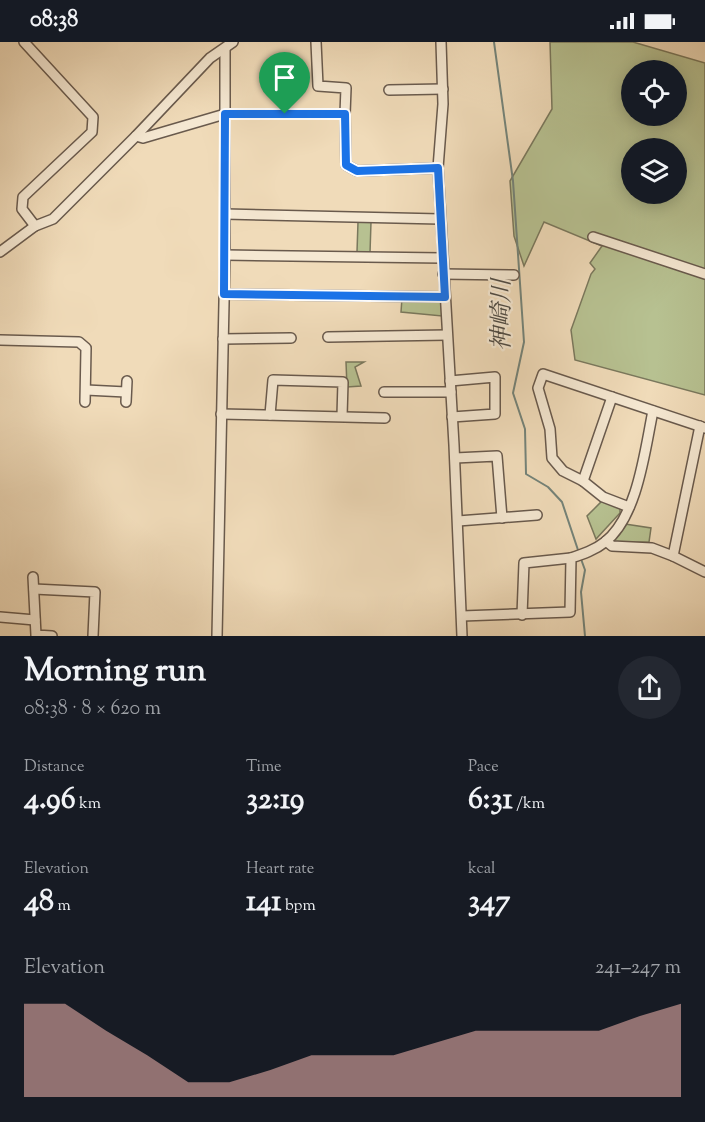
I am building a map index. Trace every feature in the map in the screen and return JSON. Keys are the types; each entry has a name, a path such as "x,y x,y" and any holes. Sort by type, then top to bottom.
{"street":[{"path":"24,42 93,117 92,132 23,197 22,209 35,226"},
{"path":"316,42 318,86 346,88 346,165 357,171 438,168"},
{"path":"441,42 443,89 438,168 455,458 462,636"},
{"path":"0,252 35,226 53,219 210,58 229,45"},
{"path":"218,636 225,255 225,114 229,45"},
{"path":"389,90 443,89"},
{"path":"136,136 143,138 225,114 345,114"},
{"path":"225,214 440,219"},
{"path":"593,237 705,274"},
{"path":"225,255 442,258"},
{"path":"443,274 514,275"},
{"path":"224,294 445,297"},
{"path":"328,337 447,335"},
{"path":"223,339 291,338"},
{"path":"0,340 79,342 86,348 85,402"},
{"path":"629,507 603,497 583,481 563,471 552,458 550,429 538,388 543,374 703,427 673,556"},
{"path":"450,381 495,377 495,414 452,417"},
{"path":"270,415 273,380 343,382 342,416"},
{"path":"86,390 126,397 127,381"},
{"path":"384,392 451,392"},
{"path":"583,481 612,397"},
{"path":"522,615 524,563 571,558 589,552 606,541 621,523 629,507 642,464 653,411"},
{"path":"221,414 385,418"},
{"path":"455,458 497,456 502,518"},
{"path":"458,521 537,515"},
{"path":"606,541 612,546 652,548 705,572"},
{"path":"462,616 570,612 571,558"},
{"path":"33,577 36,634 52,636"},
{"path":"34,589 95,592 93,636"},
{"path":"0,617 35,620"}],"green space":[{"path":"550,42 633,42 705,63 705,395 575,360 571,330 591,274 595,269 590,263 602,246 544,222 524,266 514,236 510,181 552,109"},
{"path":"358,222 371,222 370,253 357,252"},
{"path":"402,298 441,301 442,316 401,312"},
{"path":"346,362 364,362 355,367 361,386 347,387"},
{"path":"602,501 620,508 620,513 596,539 587,516"},
{"path":"625,524 651,528 649,542 617,543 614,541 614,536"}],"waterway":[{"name":"神崎川","path":"494,42 513,181 524,342 513,393 525,429 526,474 548,487 562,502 579,553"},
{"name":"神崎川","path":"581,559 585,570 581,592 585,636"}],"route":[{"path":"225,114 285,114 345,114 346,165 357,171 438,168 445,297 224,294 225,114"}]}
